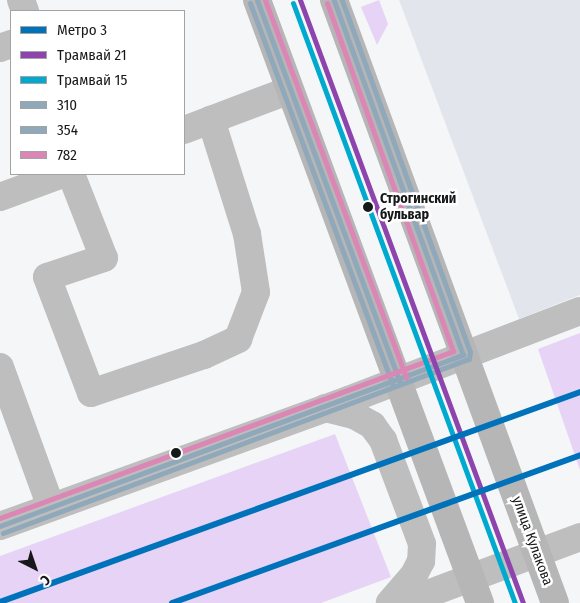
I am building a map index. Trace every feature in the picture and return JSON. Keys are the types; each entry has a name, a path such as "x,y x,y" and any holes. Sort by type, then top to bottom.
{"main road":[{"path":"257,0 476,591"},
{"name":"улица Кулакова","path":"334,0 555,603"}],"street":[{"path":"185,130 290,90"},
{"path":"70,175 104,258 47,277 91,393 204,355 238,339 256,292 247,234 211,120"},
{"path":"0,197 61,175"},
{"path":"0,526 325,408 580,311"},
{"path":"0,367 51,507"},
{"path":"325,408 360,419 372,425 383,440 422,544 421,560 414,575 390,603"},
{"path":"403,603 476,591 537,553 580,537"}],"shaded area":[{"path":"379,0 388,24 377,45 361,7"},
{"path":"399,0 580,0 580,295 519,319"},
{"path":"580,333 580,470 538,349"},
{"path":"335,434 391,577 321,603 0,603 0,556"}],"metro line":[{"name":"3","path":"0,602 580,392"},
{"name":"3","path":"172,603 580,455"}],"tram line":[{"name":"21","path":"300,0 523,603"},
{"name":"15","path":"293,3 515,603"}],"transit line":[{"name":"310","path":"257,0 399,380"},
{"name":"782","path":"265,0 406,377"},
{"name":"310","path":"0,526 463,355 334,0"},
{"name":"354","path":"3,533 469,359 470,352 342,0"},
{"name":"354","path":"250,3 392,383"},
{"name":"782","path":"0,518 453,351 327,3"}],"place":[{"name":"Строгинский бульвар","path":"368,207"}]}
